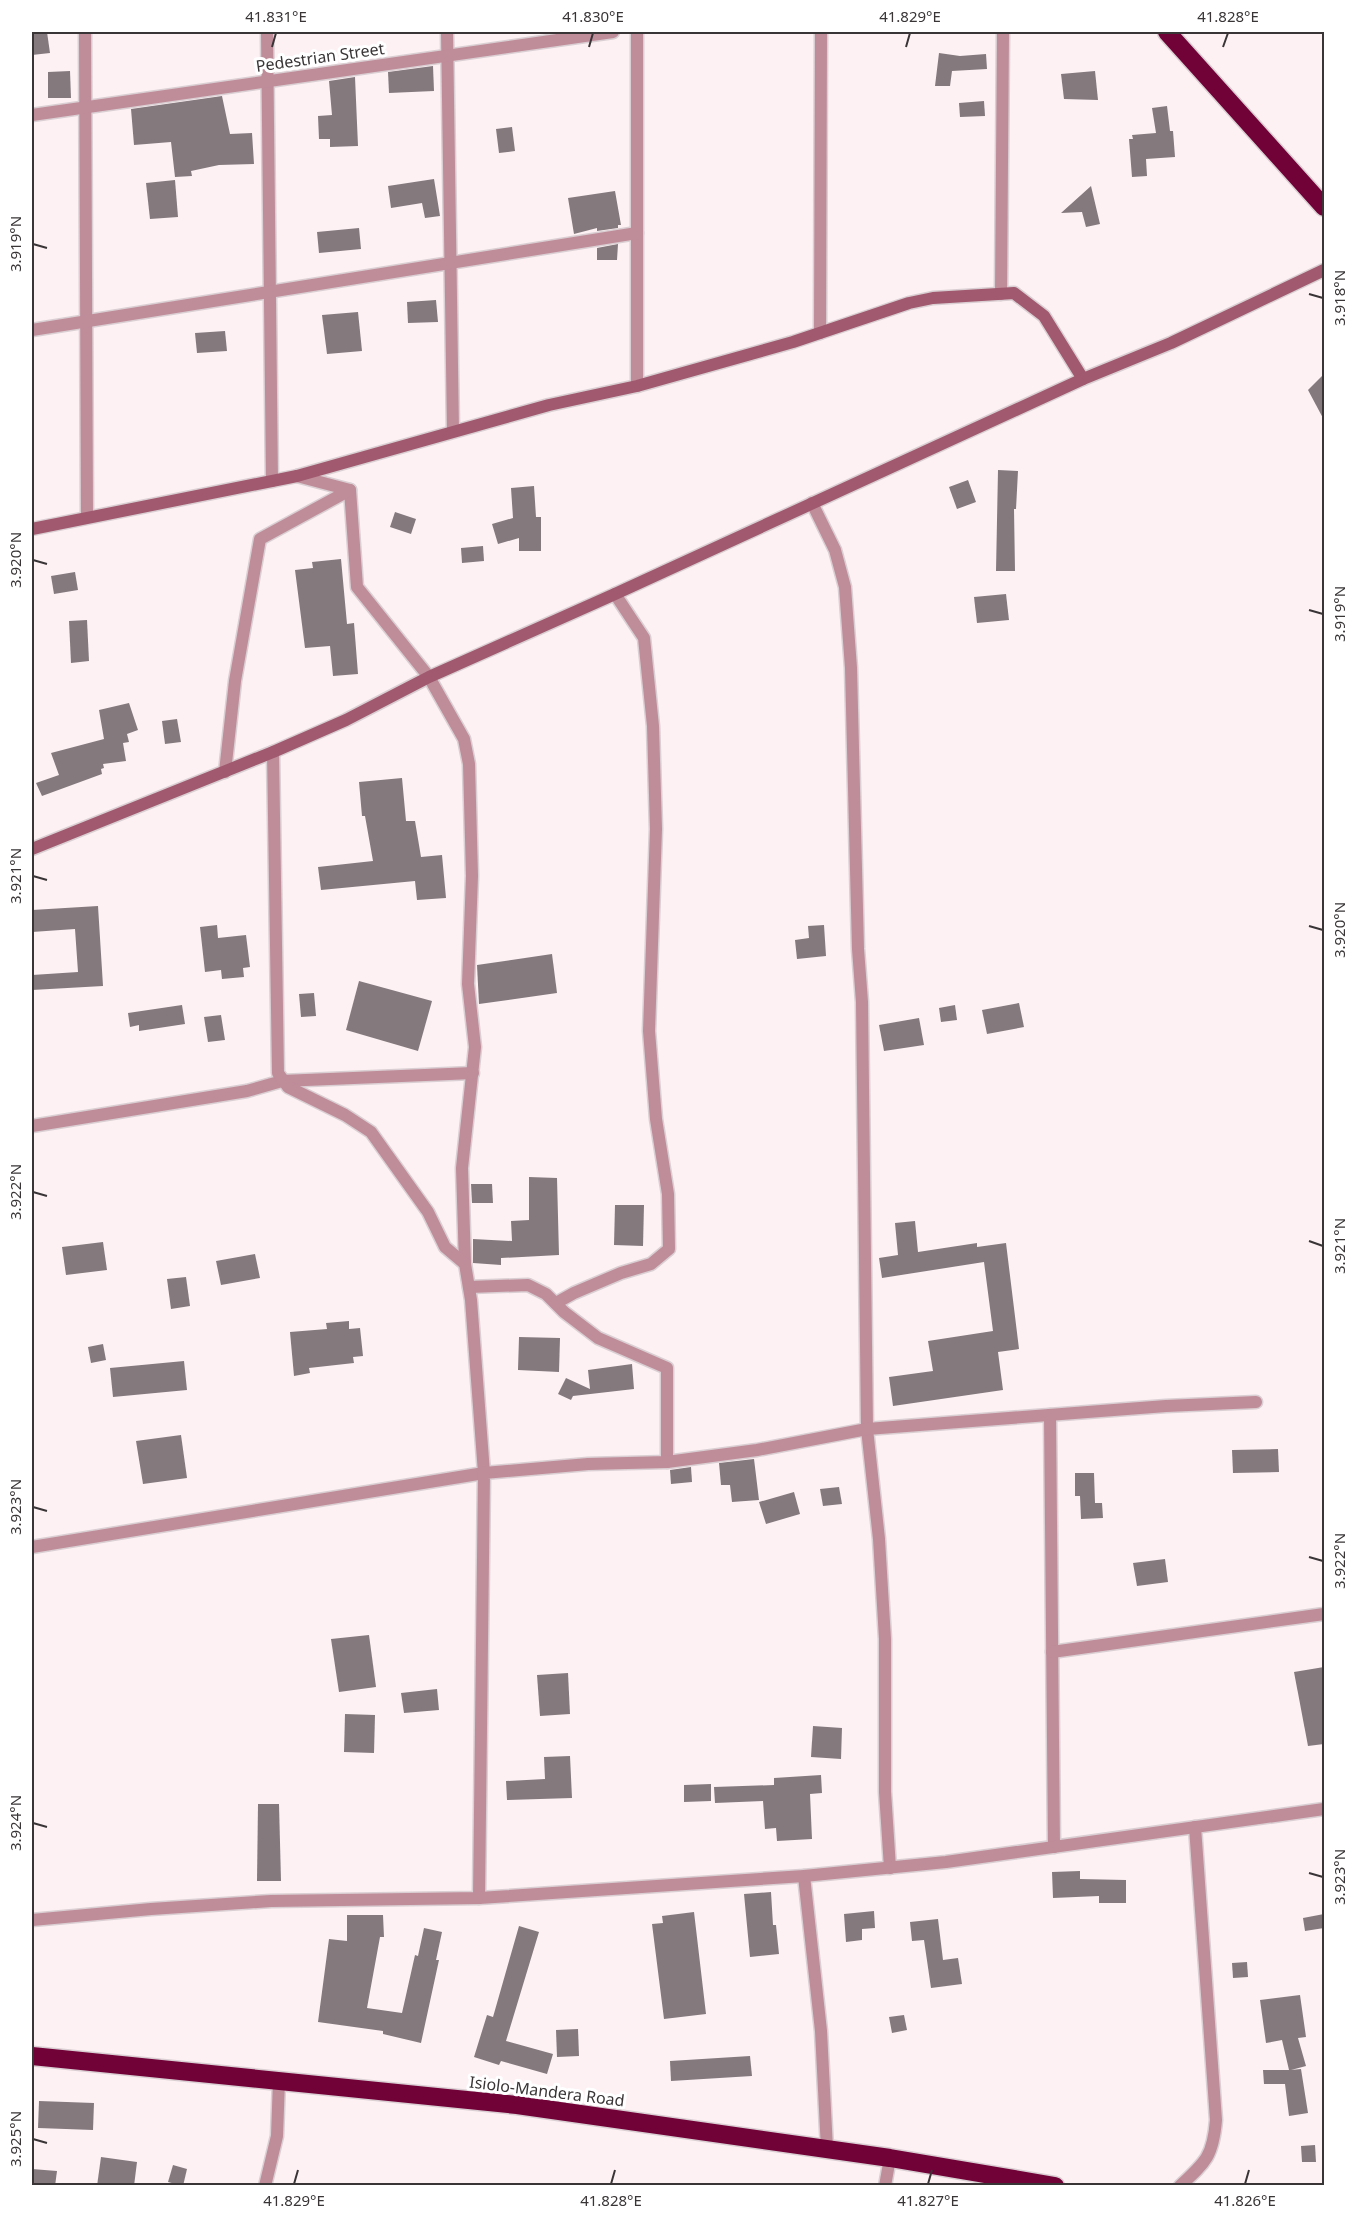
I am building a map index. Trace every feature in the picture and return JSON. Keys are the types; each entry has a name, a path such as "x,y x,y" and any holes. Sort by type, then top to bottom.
{"highway":[{"path":"1167,32 1324,207"},
{"name":"Isiolo-Mandera Road","path":"32,2056 517,2105 890,2158 1054,2186"}],"main road":[{"path":"32,849 225,772 345,720 429,677 1083,379 1172,344 1324,270"},
{"path":"32,529 297,476 549,405 637,386 820,333 909,303 933,298 1014,293 1044,316 1083,379"}],"street":[{"path":"85,32 87,517"},
{"path":"267,32 272,481"},
{"path":"447,32 453,431"},
{"name":"Pedestrian Street","path":"32,115 613,32"},
{"path":"637,32 637,386"},
{"path":"820,333 821,32"},
{"path":"1001,294 1003,32"},
{"path":"32,330 637,233"},
{"path":"297,476 350,490"},
{"path":"350,490 357,587 429,677 464,739 469,764 472,876 468,984 475,1047 462,1168 465,1264 484,1473 479,1898"},
{"path":"225,772 235,681 260,539 350,490"},
{"path":"812,503 835,549 845,587 851,668 858,949 862,1002 867,1429 879,1539 885,1639 885,1792 890,1868"},
{"path":"556,1304 574,1293 621,1273 651,1264 669,1249 668,1194 656,1119 649,1031 656,830 653,726 644,638 615,594"},
{"path":"273,752 278,1073 288,1087 345,1115 371,1132 428,1212 445,1247 465,1264"},
{"path":"32,1126 247,1091 282,1081 473,1072"},
{"path":"468,1287 528,1285 546,1294 598,1338 668,1368 667,1462"},
{"path":"32,1547 484,1473 588,1464 667,1462 757,1450 867,1429 1256,1402"},
{"path":"1050,1415 1054,1847"},
{"path":"1052,1652 1324,1614"},
{"path":"32,1920 271,1901 479,1898 804,1876 890,1868 1054,1847 1324,1809"},
{"path":"1180,2186 1209,2156 1214,2143 1216,2120 1195,1827"},
{"path":"804,1876 821,2031 827,2149"},
{"path":"265,2186 277,2136 279,2080"},
{"path":"885,2186 890,2158"}],"building":[{"path":"47,32 50,53 32,55 32,33"},
{"path":"939,53 960,56 986,54 987,69 952,71 950,86 935,86"},
{"path":"433,66 434,91 389,93 388,72"},
{"path":"70,71 71,98 48,98 48,72"},
{"path":"1095,71 1098,100 1064,99 1061,74"},
{"path":"355,77 358,146 330,147 330,139 319,139 318,116 332,115 329,81"},
{"path":"222,96 230,134 252,133 254,164 219,165 191,171 192,176 175,177 171,142 134,145 131,109"},
{"path":"984,101 985,116 960,117 959,103"},
{"path":"1167,106 1170,131 1173,131 1175,157 1146,159 1147,176 1132,177 1129,139 1133,139 1132,135 1156,133 1152,108"},
{"path":"512,127 515,151 499,153 496,129"},
{"path":"434,179 440,216 425,218 422,203 391,208 388,186"},
{"path":"175,180 178,217 150,219 146,183"},
{"path":"1091,186 1100,224 1086,227 1082,212 1061,213"},
{"path":"615,191 621,225 618,225 618,228 597,231 597,228 574,234 568,198"},
{"path":"359,228 361,249 319,253 317,232"},
{"path":"618,244 617,260 597,260 597,248"},
{"path":"436,300 438,322 408,323 407,302"},
{"path":"358,312 362,351 327,354 322,315"},
{"path":"225,331 227,351 197,353 195,333"},
{"path":"1324,374 1324,420 1308,390"},
{"path":"998,470 1018,471 1016,509 1014,509 1015,571 996,571"},
{"path":"968,480 976,502 957,509 949,487"},
{"path":"534,486 536,517 541,517 541,551 519,551 519,538 498,544 492,524 513,518 511,488"},
{"path":"395,512 416,519 411,534 390,527"},
{"path":"483,546 484,561 462,563 461,548"},
{"path":"341,559 347,624 354,623 358,674 333,676 330,646 305,648 295,570 313,568 312,562"},
{"path":"75,572 78,590 54,594 51,576"},
{"path":"1006,594 1009,620 977,623 974,597"},
{"path":"87,620 89,661 71,663 69,621"},
{"path":"129,703 138,730 127,734 129,742 123,743 126,761 103,764 102,774 42,796 36,783 59,775 51,753 104,739 99,710"},
{"path":"177,719 181,742 165,744 162,721"},
{"path":"402,778 406,821 415,821 421,857 442,855 446,898 417,900 415,881 321,890 318,867 373,861 365,816 362,816 359,782"},
{"path":"98,906 103,986 32,990 32,975 78,972 75,929 32,932 32,910"},
{"path":"217,925 218,938 246,935 250,967 243,968 244,977 222,979 221,970 205,972 200,927"},
{"path":"824,925 826,956 797,959 795,940 809,938 808,926"},
{"path":"552,954 557,993 479,1004 477,965"},
{"path":"359,981 432,1001 418,1051 346,1030"},
{"path":"314,993 316,1016 301,1017 299,994"},
{"path":"1019,1003 1024,1027 987,1034 982,1010"},
{"path":"182,1005 185,1024 139,1031 139,1025 130,1027 128,1013"},
{"path":"955,1005 957,1020 941,1022 939,1008"},
{"path":"221,1015 225,1040 208,1042 204,1017"},
{"path":"919,1018 924,1045 884,1051 879,1025"},
{"path":"529,1177 557,1178 559,1255 501,1258 501,1265 473,1263 473,1239 512,1241 511,1221 529,1220"},
{"path":"471,1184 492,1184 493,1203 472,1203"},
{"path":"615,1205 644,1205 643,1246 614,1245"},
{"path":"915,1221 918,1252 977,1243 977,1247 1006,1243 1019,1349 998,1352 1003,1390 893,1406 889,1377 933,1371 928,1341 993,1331 984,1262 882,1278 879,1258 898,1255 895,1223"},
{"path":"103,1242 107,1270 66,1275 62,1247"},
{"path":"255,1254 260,1278 221,1285 216,1261"},
{"path":"186,1277 190,1306 171,1309 167,1279"},
{"path":"349,1321 349,1329 360,1328 363,1356 353,1357 354,1363 309,1368 310,1373 294,1376 290,1332 327,1329 326,1323"},
{"path":"519,1337 560,1338 559,1372 518,1370"},
{"path":"103,1344 106,1360 91,1363 88,1347"},
{"path":"184,1361 187,1390 113,1397 110,1368"},
{"path":"632,1364 634,1389 573,1396 571,1400 558,1394 566,1378 590,1389 588,1370"},
{"path":"181,1435 187,1478 143,1484 136,1441"},
{"path":"1278,1449 1279,1472 1233,1473 1232,1450"},
{"path":"754,1459 759,1500 732,1502 730,1485 721,1485 719,1463"},
{"path":"691,1467 692,1482 671,1484 670,1470"},
{"path":"1075,1473 1094,1473 1095,1503 1102,1503 1103,1518 1081,1519 1080,1496 1075,1496"},
{"path":"839,1487 842,1504 823,1506 820,1489"},
{"path":"794,1492 800,1514 766,1524 759,1502"},
{"path":"1165,1559 1168,1582 1137,1586 1133,1563"},
{"path":"369,1635 376,1687 339,1692 331,1639"},
{"path":"1324,1667 1324,1744 1308,1746 1294,1672"},
{"path":"568,1673 570,1714 540,1716 537,1675"},
{"path":"437,1689 439,1710 404,1713 401,1693"},
{"path":"345,1714 375,1715 374,1753 344,1752"},
{"path":"813,1726 842,1728 841,1759 811,1757"},
{"path":"570,1756 572,1798 507,1800 506,1781 545,1779 544,1757"},
{"path":"821,1775 822,1793 810,1794 812,1839 777,1841 776,1828 765,1829 763,1801 715,1803 714,1787 774,1785 774,1778"},
{"path":"711,1784 711,1801 684,1802 684,1785"},
{"path":"258,1804 279,1804 281,1881 257,1881"},
{"path":"1080,1871 1080,1879 1126,1880 1126,1903 1099,1903 1099,1896 1053,1898 1052,1872"},
{"path":"771,1892 773,1925 776,1925 779,1954 750,1957 744,1894"},
{"path":"874,1911 875,1928 862,1929 862,1940 846,1942 844,1914"},
{"path":"694,1912 706,2014 664,2019 652,1924 663,1923 662,1916"},
{"path":"1324,1914 1324,1928 1305,1931 1303,1918"},
{"path":"347,1915 383,1915 384,1937 380,1937 367,2008 402,2013 415,1955 418,1956 424,1928 442,1932 436,1960 439,1960 421,2043 383,2034 383,2031 318,2022 329,1939 347,1941"},
{"path":"938,1919 943,1960 958,1958 962,1984 931,1988 924,1940 912,1941 910,1922"},
{"path":"519,1926 539,1932 506,2041 553,2054 547,2074 501,2061 499,2065 474,2057 487,2015 493,2017"},
{"path":"1247,1962 1248,1977 1233,1978 1232,1963"},
{"path":"1300,1995 1306,2037 1298,2038 1306,2066 1291,2070 1301,2069 1308,2113 1289,2116 1285,2084 1264,2084 1263,2070 1289,2070 1282,2040 1266,2043 1260,2000"},
{"path":"904,2015 907,2030 892,2033 889,2017"},
{"path":"578,2029 579,2056 557,2057 556,2030"},
{"path":"750,2056 752,2076 671,2081 670,2061"},
{"path":"39,2101 94,2103 93,2130 38,2128"},
{"path":"1315,2145 1316,2162 1302,2162 1301,2146"},
{"path":"101,2157 137,2162 134,2186 97,2186"},
{"path":"173,2165 187,2169 183,2186 168,2182"},
{"path":"32,2169 57,2171 55,2186 32,2186"}]}
